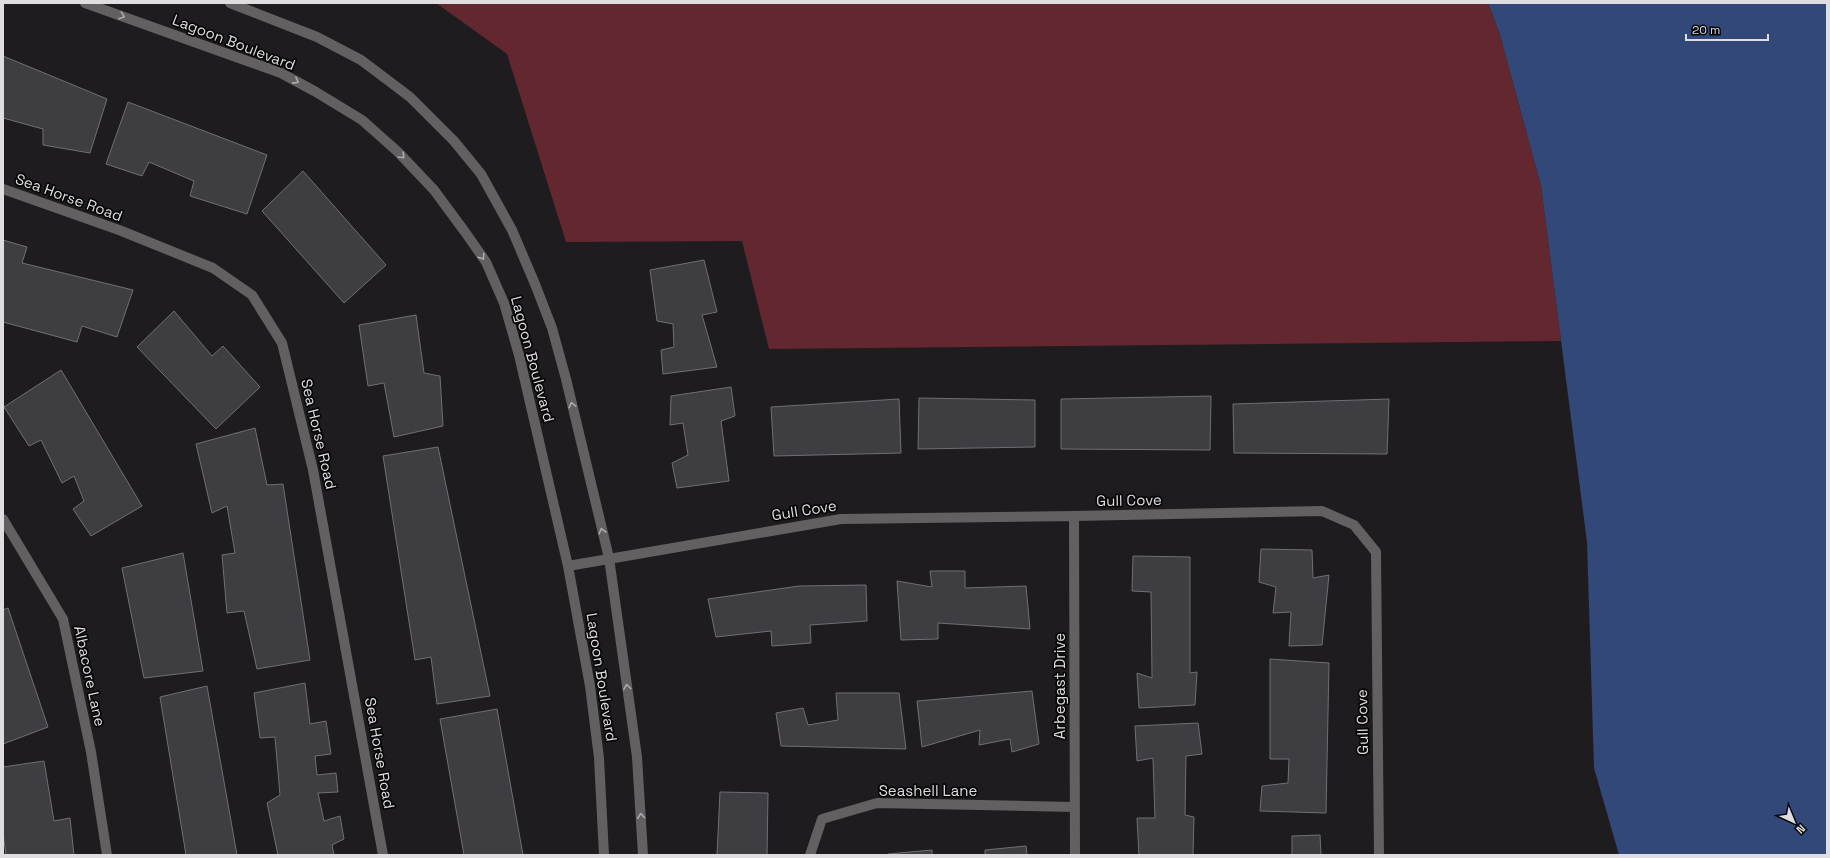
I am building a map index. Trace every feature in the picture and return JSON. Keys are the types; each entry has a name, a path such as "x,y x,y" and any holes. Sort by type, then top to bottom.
{"street":[{"name":"Lagoon Boulevard","path":"85,3 281,73 362,120 398,152 434,190 486,262 504,303 519,355 568,566 590,686 599,758 604,855"},
{"name":"Lagoon Boulevard","path":"230,3 317,37 361,60 410,97 454,141 480,174 512,230 552,328 566,379 609,558 637,757 643,855"},
{"name":"Sea Horse Road","path":"3,189 120,230 213,268 252,295 282,343 313,470 383,855"},
{"name":"Gull Cove","path":"568,566 841,519 1322,511 1354,525 1376,552 1379,855"},
{"name":"Arbegast Drive","path":"1074,516 1075,855"},
{"name":"Albacore Lane","path":"3,519 62,619 91,752 107,855"},
{"name":"Seashell Lane","path":"810,855 822,819 877,803 1074,807"}],"shaded area":[{"path":"436,3 1488,3 1500,35 1541,186 1561,341 769,349 742,241 566,242 507,54"}],"water":[{"path":"1488,3 1827,3 1827,855 1619,855 1594,768 1587,542 1541,186 1500,35"}],"building":[{"path":"3,56 107,99 90,153 43,145 43,129 3,118"},
{"path":"128,102 267,155 247,214 190,196 194,181 149,162 142,176 106,164"},
{"path":"303,171 386,265 344,303 262,211"},
{"path":"3,240 27,247 22,263 133,290 117,337 82,326 77,342 3,322"},
{"path":"704,260 717,312 702,315 717,367 663,374 661,350 674,347 673,324 657,321 650,270"},
{"path":"174,311 212,356 223,346 260,387 216,429 137,347"},
{"path":"416,315 424,373 440,376 443,426 394,437 384,383 368,386 359,325"},
{"path":"61,370 142,506 91,536 73,509 84,501 74,476 62,483 41,440 29,446 4,407"},
{"path":"731,387 735,416 721,421 729,481 677,488 672,463 688,455 683,423 670,425 671,396"},
{"path":"1211,396 1210,450 1061,449 1061,399"},
{"path":"919,398 1035,400 1035,447 918,449"},
{"path":"899,399 901,453 774,456 771,407"},
{"path":"1389,399 1387,454 1234,453 1233,404"},
{"path":"255,428 267,485 283,484 310,660 257,669 244,611 227,613 222,555 235,553 227,506 212,513 196,444"},
{"path":"438,447 490,696 437,704 431,657 415,660 383,456"},
{"path":"1261,549 1312,550 1313,578 1329,575 1322,645 1289,646 1291,612 1273,613 1276,587 1259,582"},
{"path":"183,553 203,671 144,678 122,568"},
{"path":"1133,556 1190,557 1190,673 1197,672 1195,705 1139,708 1137,673 1152,678 1151,592 1132,591"},
{"path":"930,571 965,571 965,588 1026,586 1030,629 938,623 938,639 901,640 897,581 932,587"},
{"path":"866,585 867,621 810,625 811,643 772,646 771,631 716,637 708,599 799,586"},
{"path":"8,608 48,727 3,744 3,610"},
{"path":"1270,659 1329,663 1326,813 1260,811 1262,786 1288,783 1289,759 1270,759"},
{"path":"305,683 310,724 326,721 331,754 315,756 317,775 336,773 338,792 318,793 324,821 340,816 344,839 332,845 334,855 278,855 267,803 280,795 275,737 260,738 254,693"},
{"path":"207,686 237,855 186,855 160,697"},
{"path":"1032,691 1039,744 1012,752 1010,739 979,745 980,730 922,747 917,701"},
{"path":"836,693 899,693 906,749 781,746 776,713 803,708 808,725 838,720"},
{"path":"497,709 523,855 464,855 440,719"},
{"path":"1198,723 1202,754 1186,756 1185,815 1194,817 1193,855 1139,855 1137,818 1155,818 1153,758 1137,761 1135,726"},
{"path":"44,761 54,821 70,818 74,855 6,855 3,834 3,767"},
{"path":"720,792 768,793 767,855 717,855"},
{"path":"1320,835 1321,855 1292,855 1292,836"},
{"path":"1026,846 1027,855 985,855 985,850"},
{"path":"932,850 932,855 888,855 888,854"}]}
